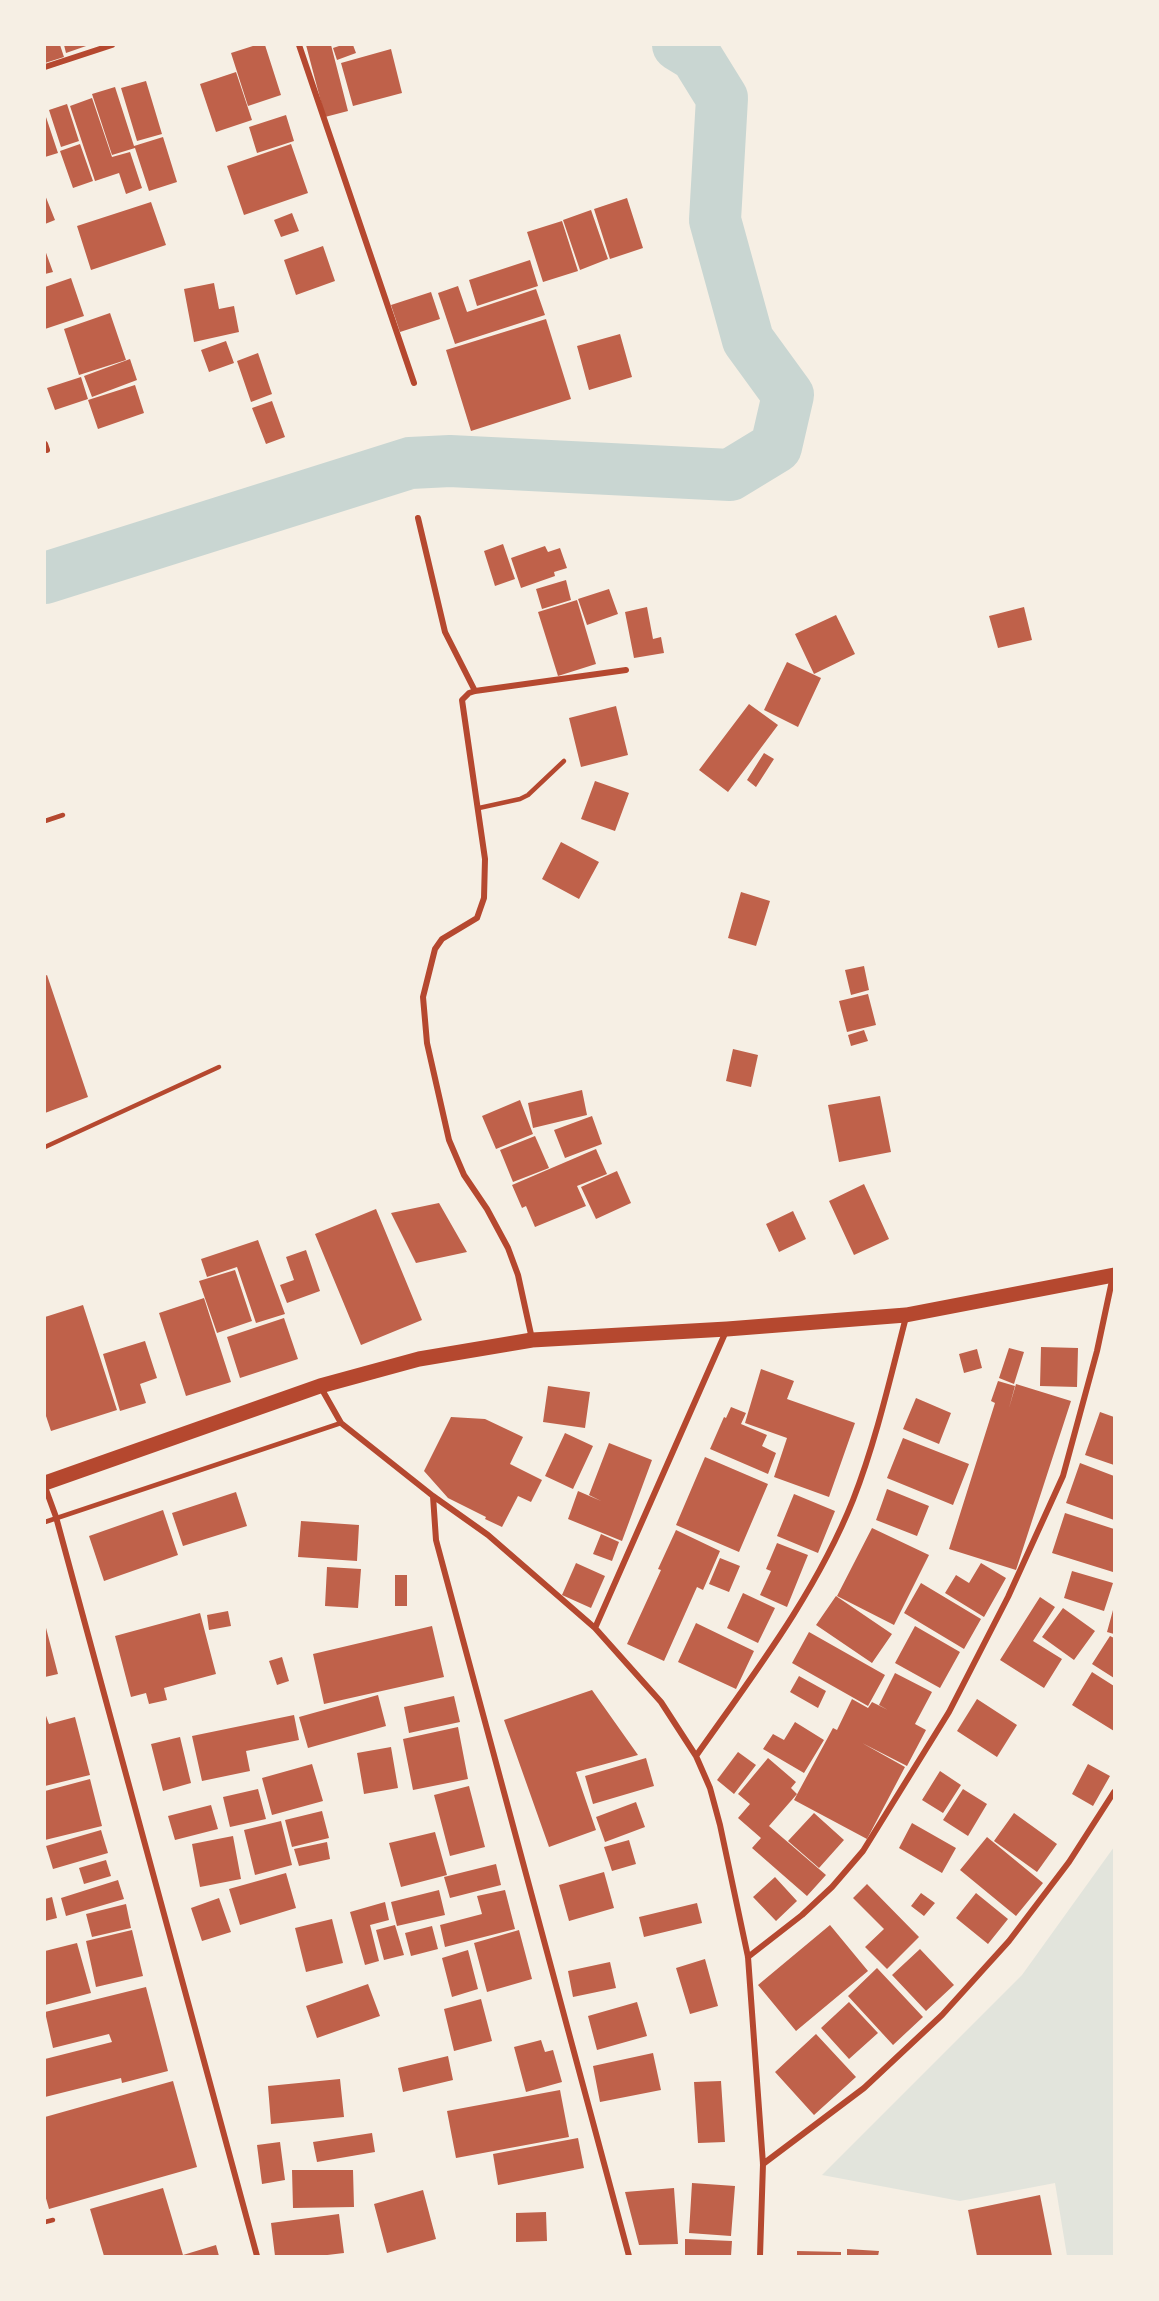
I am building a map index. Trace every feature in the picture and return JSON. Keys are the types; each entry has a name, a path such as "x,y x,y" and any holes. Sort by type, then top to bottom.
{"main road":[{"path":"45,1485 320,1386 419,1359 532,1340 727,1329 906,1315 1113,1276"}],"street":[{"path":"45,67 112,45"},
{"path":"299,45 414,383"},
{"path":"418,518 445,632 475,691"},
{"path":"532,1340 518,1275 508,1248 487,1209 464,1175 449,1140 427,1043 423,997 435,948 442,939 477,918 484,898 485,859 462,700 475,691 626,670"},
{"path":"748,1957 802,1915 863,1851 949,1712 1008,1597 1063,1476 1097,1350 1113,1276"},
{"path":"696,1755 751,1678 792,1615 842,1524 869,1455 906,1315"},
{"path":"595,1628 727,1329"},
{"path":"320,1386 341,1423 433,1496 488,1535 595,1628 661,1702 696,1755 710,1788 720,1825 748,1957 763,2163 760,2256"},
{"path":"45,1485 56,1517 257,2256"},
{"path":"433,1496 436,1540 629,2256"},
{"path":"763,2163 864,2088 942,2015 1009,1941 1069,1862 1114,1792"}],"lane":[{"path":"479,808 520,799 528,795 564,761"},
{"path":"45,821 63,815"},
{"path":"45,1147 219,1067"},
{"path":"45,1522 341,1423"},
{"path":"45,2222 53,2220"}],"shaded area":[{"path":"1114,1847 1114,2256 1067,2256 1055,2183 960,2201 822,2175 1022,1975"}],"building":[{"path":"45,45 60,45 64,57 45,63"},
{"path":"64,45 89,45 66,53"},
{"path":"256,45 265,45 281,95 248,106 231,53"},
{"path":"306,45 331,45 348,111 325,117"},
{"path":"353,45 356,53 337,60 333,48"},
{"path":"391,49 402,93 353,106 341,63"},
{"path":"236,72 252,120 216,132 200,84"},
{"path":"146,81 162,134 137,141 121,88"},
{"path":"115,87 134,146 163,137 177,182 149,191 135,148 112,155 92,94"},
{"path":"92,98 112,157 130,152 142,188 126,194 119,173 95,181 70,106"},
{"path":"67,104 79,141 61,147 49,110"},
{"path":"45,114 58,153 45,157"},
{"path":"286,115 294,141 257,153 249,127"},
{"path":"80,144 93,181 73,188 60,151"},
{"path":"291,144 308,193 244,215 227,166"},
{"path":"45,195 55,220 45,224"},
{"path":"627,198 643,248 610,259 594,209"},
{"path":"151,202 166,245 91,270 77,226"},
{"path":"591,210 608,259 580,270 563,220"},
{"path":"292,213 299,231 281,237 274,220"},
{"path":"562,221 578,271 543,282 527,232"},
{"path":"323,246 335,281 296,295 284,260"},
{"path":"45,250 53,272 45,274"},
{"path":"530,260 538,286 477,306 469,280"},
{"path":"71,278 84,316 45,329 45,287"},
{"path":"214,283 219,309 234,306 239,332 194,342 184,289"},
{"path":"458,286 467,312 536,289 545,315 455,344 438,293"},
{"path":"431,292 440,319 400,332 391,305"},
{"path":"110,313 126,360 79,375 64,329"},
{"path":"546,319 571,399 471,431 446,350"},
{"path":"620,334 632,377 589,390 577,346"},
{"path":"226,341 234,363 209,372 201,350"},
{"path":"258,353 272,394 251,402 237,361"},
{"path":"130,359 137,380 92,397 84,376"},
{"path":"81,377 88,399 55,410 47,388"},
{"path":"135,385 144,413 98,429 88,400"},
{"path":"272,401 285,437 266,444 252,408"},
{"path":"503,544 515,579 495,586 484,551"},
{"path":"545,546 548,552 560,548 567,568 554,572 555,576 521,588 511,558"},
{"path":"566,580 571,600 542,609 536,589"},
{"path":"609,589 618,614 587,625 578,599"},
{"path":"577,600 596,664 558,676 538,612"},
{"path":"647,607 653,639 661,637 664,653 634,658 625,612"},
{"path":"1024,607 1032,640 998,648 989,616"},
{"path":"836,615 855,654 814,674 795,634"},
{"path":"787,662 821,678 798,727 764,710"},
{"path":"749,704 778,725 728,792 699,770"},
{"path":"616,706 628,755 581,767 569,718"},
{"path":"764,753 774,759 756,787 747,780"},
{"path":"595,781 629,793 615,831 581,819"},
{"path":"561,842 599,862 579,899 542,879"},
{"path":"741,892 770,901 756,946 728,938"},
{"path":"864,966 869,990 851,995 845,970"},
{"path":"47,975 88,1097 45,1113 45,976"},
{"path":"868,994 876,1025 847,1032 839,1001"},
{"path":"864,1030 868,1041 851,1046 848,1035"},
{"path":"733,1049 758,1055 751,1087 726,1081"},
{"path":"582,1090 587,1115 533,1128 528,1103"},
{"path":"880,1096 891,1152 839,1162 828,1105"},
{"path":"520,1100 533,1134 496,1149 482,1116"},
{"path":"592,1116 602,1144 565,1158 554,1130"},
{"path":"535,1136 549,1168 513,1182 500,1150"},
{"path":"596,1149 607,1174 577,1186 586,1206 535,1227 526,1206 522,1208 512,1185"},
{"path":"617,1171 631,1203 596,1219 581,1187"},
{"path":"864,1184 889,1239 854,1255 829,1201"},
{"path":"439,1203 467,1252 416,1263 391,1213"},
{"path":"376,1209 422,1320 361,1345 315,1234"},
{"path":"793,1211 806,1239 779,1252 766,1224"},
{"path":"258,1240 285,1314 256,1323 237,1267 207,1277 201,1259"},
{"path":"306,1250 320,1291 287,1303 280,1285 294,1280 286,1257"},
{"path":"235,1270 252,1321 217,1333 199,1281"},
{"path":"204,1298 231,1382 186,1396 159,1313"},
{"path":"83,1305 117,1410 51,1431 45,1413 45,1317"},
{"path":"284,1318 298,1359 240,1378 227,1337"},
{"path":"145,1341 157,1378 140,1384 146,1403 120,1411 103,1354"},
{"path":"1041,1347 1078,1348 1077,1387 1040,1386"},
{"path":"1009,1348 1024,1352 1014,1384 999,1378"},
{"path":"977,1349 982,1368 964,1373 959,1354"},
{"path":"761,1369 794,1381 787,1399 855,1423 829,1497 774,1477 787,1438 745,1423"},
{"path":"998,1381 1015,1386 1009,1408 1016,1384 1071,1401 1016,1570 949,1549 995,1403 991,1401"},
{"path":"548,1386 590,1392 585,1428 543,1422"},
{"path":"916,1398 951,1413 939,1444 903,1429"},
{"path":"731,1407 746,1413 741,1424 767,1435 762,1446 776,1453 768,1474 710,1449"},
{"path":"1100,1412 1114,1417 1114,1465 1085,1455"},
{"path":"451,1417 485,1419 523,1437 510,1464 542,1480 531,1502 518,1496 502,1527 448,1498 424,1471"},
{"path":"565,1433 593,1446 573,1489 545,1476"},
{"path":"903,1438 969,1464 953,1505 887,1478"},
{"path":"609,1443 652,1460 622,1541 568,1519 578,1491 601,1501 589,1495"},
{"path":"705,1457 768,1484 739,1552 676,1525"},
{"path":"1080,1463 1114,1476 1114,1520 1066,1503"},
{"path":"887,1489 929,1506 917,1536 876,1520"},
{"path":"236,1492 247,1526 183,1546 172,1513"},
{"path":"794,1494 835,1511 818,1553 777,1536"},
{"path":"163,1510 178,1555 104,1581 89,1536"},
{"path":"1065,1513 1114,1529 1113,1572 1052,1553"},
{"path":"301,1521 359,1525 357,1561 298,1557"},
{"path":"872,1528 929,1555 894,1625 837,1596"},
{"path":"676,1530 720,1551 703,1590 697,1587 664,1661 627,1644 661,1570 658,1569"},
{"path":"601,1534 619,1542 612,1561 593,1554"},
{"path":"777,1543 808,1555 787,1607 760,1595 771,1571 766,1569"},
{"path":"720,1558 740,1566 729,1592 709,1584"},
{"path":"576,1563 605,1576 591,1608 562,1595"},
{"path":"981,1563 1006,1578 984,1617 945,1593 956,1575 969,1583"},
{"path":"327,1567 361,1569 358,1608 325,1606"},
{"path":"1072,1571 1113,1583 1104,1611 1064,1598"},
{"path":"395,1575 407,1575 407,1606 395,1606"},
{"path":"921,1583 981,1619 964,1649 904,1613"},
{"path":"743,1593 775,1608 758,1643 727,1628"},
{"path":"836,1596 892,1634 872,1663 816,1625"},
{"path":"1040,1597 1055,1607 1033,1641 1062,1659 1044,1688 1000,1660"},
{"path":"1063,1608 1095,1631 1074,1660 1042,1637"},
{"path":"1114,1610 1114,1634 1107,1632"},
{"path":"228,1611 231,1626 209,1630 207,1615"},
{"path":"200,1613 216,1674 164,1688 167,1700 149,1704 146,1693 131,1697 115,1636"},
{"path":"696,1623 754,1651 736,1689 678,1662"},
{"path":"45,1624 58,1674 45,1677"},
{"path":"432,1626 444,1677 324,1704 313,1654"},
{"path":"915,1626 960,1652 940,1688 895,1663"},
{"path":"809,1632 885,1675 868,1706 792,1663"},
{"path":"1110,1636 1114,1638 1114,1678 1092,1664"},
{"path":"282,1657 289,1681 277,1685 269,1661"},
{"path":"1092,1672 1114,1686 1114,1731 1072,1705"},
{"path":"895,1673 932,1692 915,1724 926,1730 907,1766 862,1743 905,1767 867,1839 794,1800 833,1728 837,1730 852,1699 868,1708 872,1702 888,1710 879,1705"},
{"path":"799,1676 826,1691 818,1708 790,1692"},
{"path":"592,1690 638,1755 576,1772 596,1830 549,1847 504,1720"},
{"path":"378,1695 386,1726 308,1748 299,1717"},
{"path":"454,1696 460,1722 409,1733 404,1707"},
{"path":"977,1699 1017,1725 997,1757 957,1731"},
{"path":"45,1713 49,1724 75,1717 90,1775 45,1786"},
{"path":"294,1715 299,1740 246,1751 250,1771 202,1781 192,1736"},
{"path":"795,1722 824,1740 804,1773 763,1749 773,1734 784,1740"},
{"path":"458,1727 468,1779 413,1790 403,1739"},
{"path":"180,1737 191,1783 163,1791 151,1744"},
{"path":"391,1747 398,1788 364,1794 357,1753"},
{"path":"738,1752 756,1765 734,1794 717,1780"},
{"path":"646,1758 654,1786 593,1804 585,1776"},
{"path":"768,1758 796,1782 791,1788 797,1794 769,1826 826,1875 807,1896 752,1848 761,1838 738,1818 750,1804 738,1794"},
{"path":"312,1764 323,1801 272,1815 262,1778"},
{"path":"1088,1764 1110,1776 1093,1806 1072,1794"},
{"path":"940,1771 961,1785 943,1813 922,1800"},
{"path":"90,1779 102,1826 45,1840 45,1791"},
{"path":"469,1786 485,1847 450,1856 434,1795"},
{"path":"258,1789 266,1819 230,1827 223,1797"},
{"path":"963,1789 987,1804 968,1836 943,1820"},
{"path":"636,1802 645,1827 605,1842 596,1817"},
{"path":"211,1805 218,1829 175,1840 168,1816"},
{"path":"322,1811 329,1838 292,1847 285,1820"},
{"path":"814,1813 844,1840 819,1868 788,1841"},
{"path":"1014,1813 1057,1844 1037,1872 994,1841"},
{"path":"281,1821 292,1865 255,1875 244,1830"},
{"path":"912,1823 956,1848 942,1873 899,1848"},
{"path":"101,1830 108,1853 53,1869 46,1846"},
{"path":"435,1832 447,1875 401,1887 389,1843"},
{"path":"233,1836 241,1879 200,1887 192,1844"},
{"path":"987,1837 1043,1883 1016,1916 960,1870"},
{"path":"629,1840 636,1864 612,1871 604,1847"},
{"path":"327,1842 330,1859 299,1866 294,1849"},
{"path":"106,1860 111,1876 84,1884 79,1868"},
{"path":"496,1864 501,1885 450,1898 444,1877"},
{"path":"604,1872 614,1908 569,1921 559,1885"},
{"path":"286,1873 296,1908 240,1925 229,1889"},
{"path":"775,1877 797,1901 776,1921 753,1897"},
{"path":"118,1880 124,1899 66,1916 61,1898"},
{"path":"867,1884 919,1937 887,1969 865,1947 884,1929 853,1898"},
{"path":"439,1890 445,1915 397,1926 391,1902"},
{"path":"505,1890 515,1929 445,1947 440,1925 482,1914 477,1896"},
{"path":"921,1893 935,1903 924,1916 911,1906"},
{"path":"976,1893 1008,1919 988,1944 956,1918"},
{"path":"52,1897 57,1918 45,1921 45,1899"},
{"path":"219,1898 231,1932 202,1941 191,1908"},
{"path":"385,1902 389,1920 370,1925 379,1961 365,1965 350,1912"},
{"path":"697,1903 702,1923 644,1937 639,1917"},
{"path":"126,1904 131,1928 92,1937 86,1914"},
{"path":"332,1919 343,1963 306,1972 295,1928"},
{"path":"395,1925 404,1955 384,1960 376,1930"},
{"path":"830,1925 868,1971 796,2031 758,1985"},
{"path":"432,1926 438,1949 411,1956 405,1933"},
{"path":"132,1930 143,1976 96,1987 86,1941"},
{"path":"519,1930 532,1979 487,1992 474,1943"},
{"path":"77,1943 91,1993 45,2005 45,1951"},
{"path":"920,1949 954,1985 926,2011 892,1975"},
{"path":"468,1950 478,1989 452,1997 442,1958"},
{"path":"705,1959 718,2006 690,2014 676,1968"},
{"path":"610,1962 616,1988 573,1997 568,1971"},
{"path":"877,1968 923,2017 893,2045 848,1996"},
{"path":"368,1984 380,2016 317,2038 306,2006"},
{"path":"146,1987 168,2071 122,2083 121,2078 45,2097 45,2059 112,2042 109,2034 53,2048 45,2012"},
{"path":"481,1999 492,2041 454,2051 444,2009"},
{"path":"637,2002 647,2036 597,2050 588,2016"},
{"path":"849,2002 878,2033 849,2059 821,2028"},
{"path":"816,2034 856,2077 814,2115 775,2072"},
{"path":"541,2040 545,2052 553,2050 562,2082 526,2092 514,2047"},
{"path":"653,2053 661,2090 600,2102 593,2066"},
{"path":"448,2056 453,2080 403,2092 398,2068"},
{"path":"340,2079 344,2117 271,2124 268,2086"},
{"path":"173,2081 197,2167 49,2209 45,2195 45,2117"},
{"path":"721,2081 725,2142 698,2143 694,2082"},
{"path":"560,2090 569,2137 456,2158 447,2111"},
{"path":"372,2133 375,2152 317,2162 313,2142"},
{"path":"578,2138 584,2168 498,2185 493,2154"},
{"path":"280,2142 285,2180 262,2184 257,2145"},
{"path":"292,2170 353,2170 354,2207 293,2208"},
{"path":"692,2183 735,2186 731,2236 689,2233"},
{"path":"163,2188 183,2255 216,2245 219,2256 104,2256 90,2209"},
{"path":"674,2188 678,2244 639,2245 625,2192"},
{"path":"423,2190 436,2239 387,2253 374,2204"},
{"path":"1040,2195 1052,2256 977,2256 968,2210"},
{"path":"546,2212 547,2241 516,2242 516,2213"},
{"path":"339,2214 344,2253 319,2256 275,2256 271,2223"},
{"path":"685,2239 732,2241 731,2256 685,2256"},
{"path":"847,2249 879,2251 878,2256 847,2256"},
{"path":"797,2251 841,2252 841,2256 797,2256"}],"waterway":[{"path":"45,578 410,463 450,461 730,475 776,447 788,395 748,340 715,220 722,98 696,56 678,45"}]}
